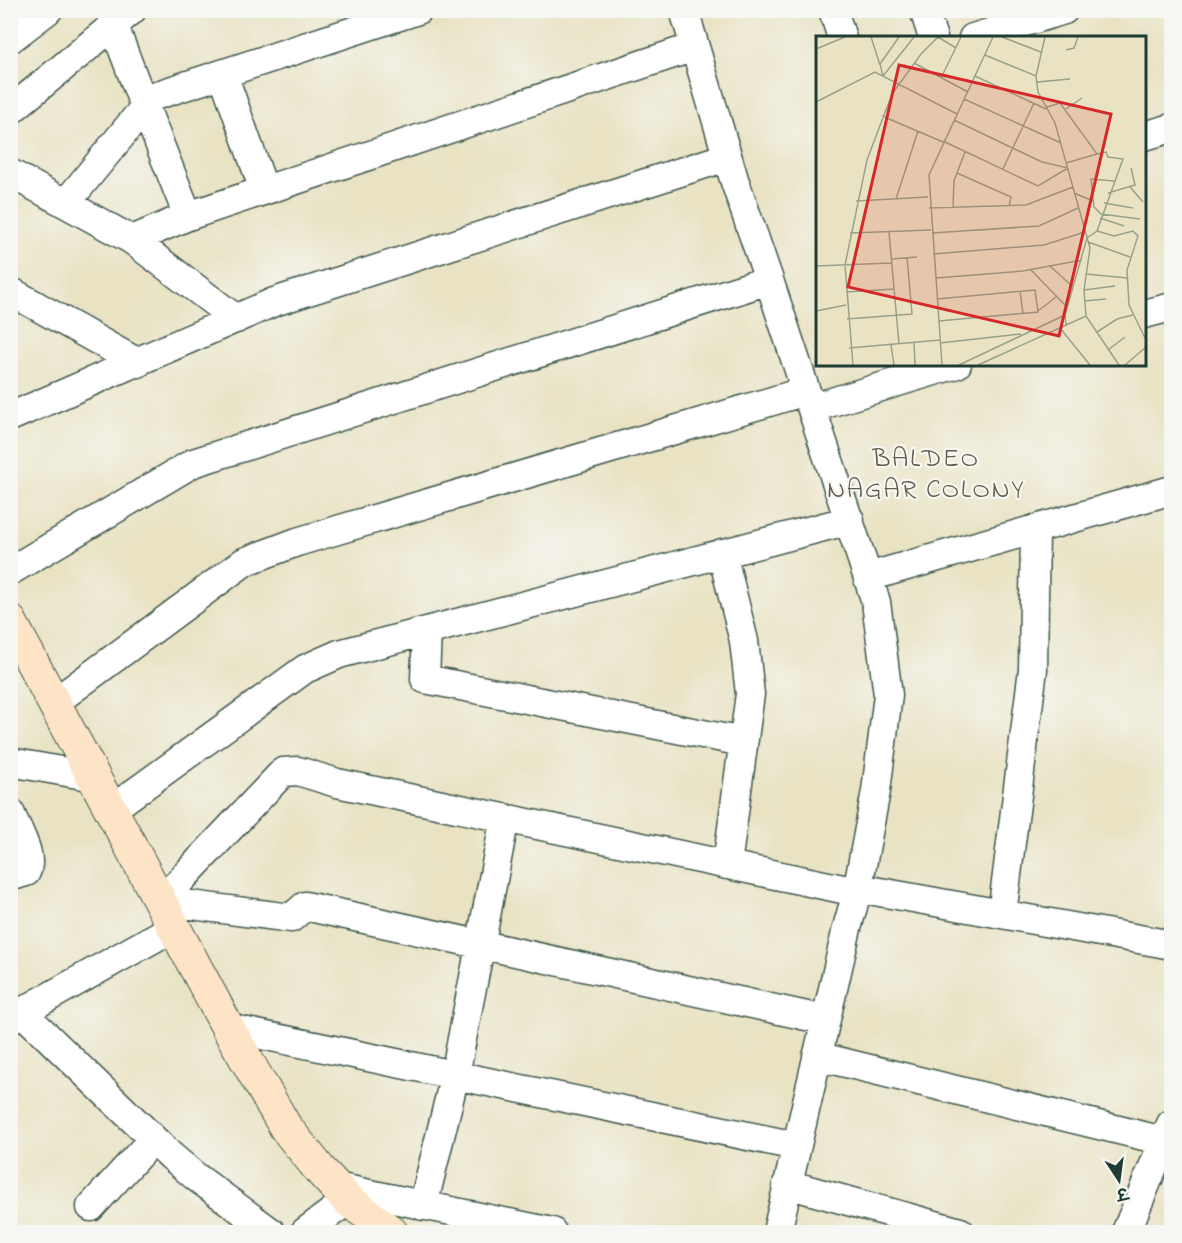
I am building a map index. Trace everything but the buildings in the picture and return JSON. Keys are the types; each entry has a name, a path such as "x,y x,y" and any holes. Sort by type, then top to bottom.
{"street":[{"path":"10,39 48,10"},
{"path":"66,203 143,104 223,74 418,10"},
{"path":"684,10 727,157 876,602 888,695 876,791 857,890 777,1233"},
{"path":"833,10 841,36"},
{"path":"924,10 932,36"},
{"path":"980,36 1064,10"},
{"path":"10,111 123,18 143,104 188,216"},
{"path":"132,240 188,216 694,46"},
{"path":"223,74 264,190"},
{"path":"1146,135 1172,128"},
{"path":"10,417 274,302 727,157"},
{"path":"10,173 132,240 236,320"},
{"path":"10,571 193,463 769,280"},
{"path":"10,291 138,363"},
{"path":"1146,314 1172,307"},
{"path":"55,702 244,562 308,539 809,400 949,366"},
{"path":"868,577 1172,490"},
{"path":"112,809 305,669 339,654 850,520"},
{"path":"1002,914 1033,669 1035,529"},
{"path":"722,554 744,641 750,694 727,865"},
{"path":"10,621 228,1028 286,1128 342,1194 391,1233"},
{"path":"427,631 424,679 742,742"},
{"path":"10,762 95,777"},
{"path":"272,1233 236,1222 196,1177 16,1015 167,914 282,772 297,771 338,783 727,865 1172,945"},
{"path":"10,812 29,865 26,872 10,877"},
{"path":"423,1206 455,1075 506,818"},
{"path":"167,914 291,918 304,906 825,1020"},
{"path":"228,1028 796,1146"},
{"path":"817,1056 1170,1136 1126,1233"},
{"path":"91,1207 153,1139"},
{"path":"787,1184 949,1231"},
{"path":"342,1194 423,1206 552,1233"},
{"path":"305,1233 342,1194"}],"district":[{"name":"BALDEO NAGAR COLONY","path":"926,472"}]}
